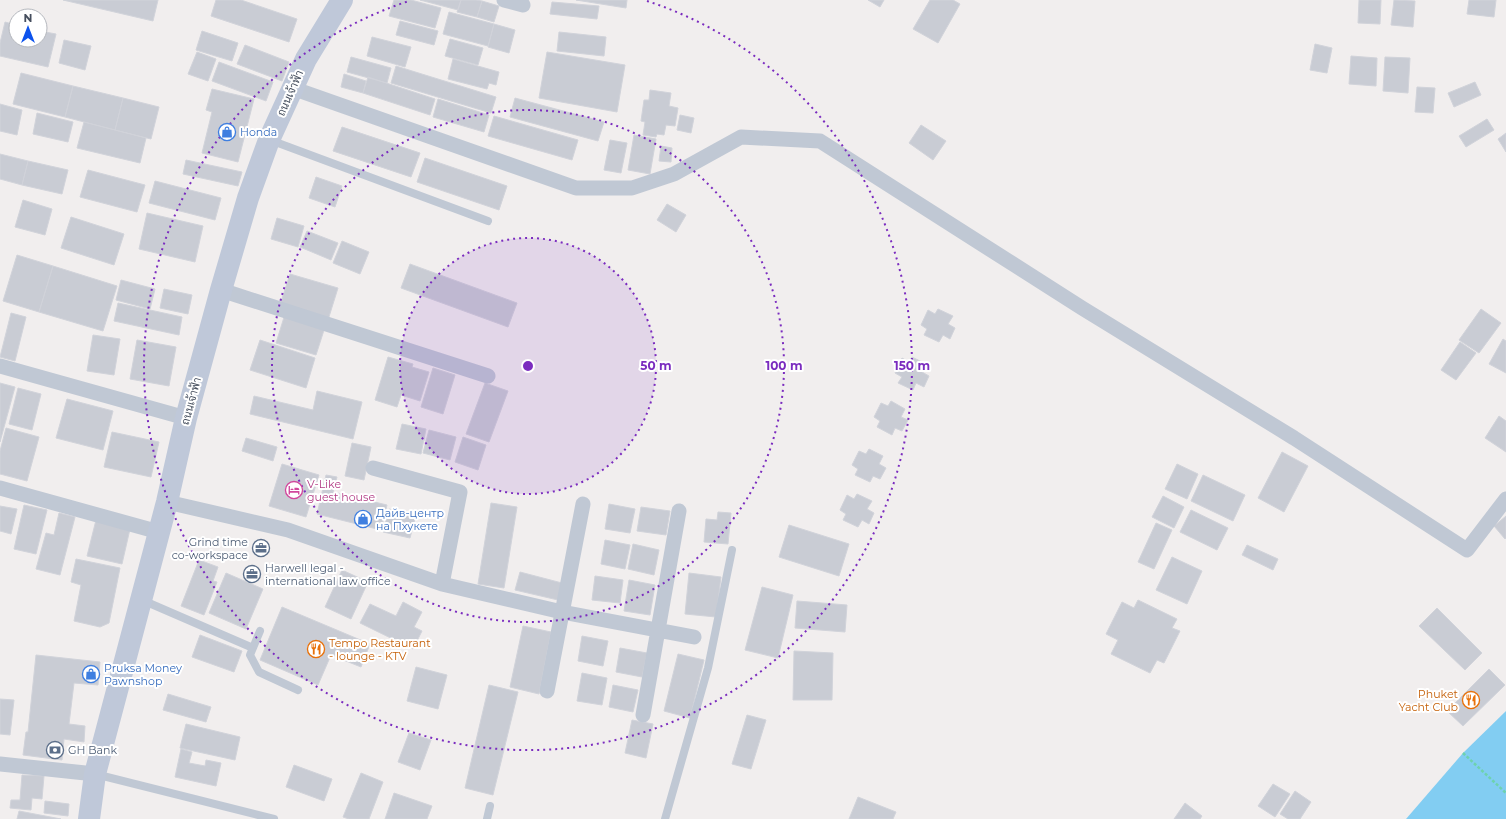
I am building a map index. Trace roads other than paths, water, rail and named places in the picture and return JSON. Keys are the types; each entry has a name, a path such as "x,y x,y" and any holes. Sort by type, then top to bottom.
{"main road":[{"name":"ถนนเจ้าฟ้า","path":"89,819 95,774 167,502 186,418 248,198 269,140 292,88 306,59 342,0"}],"street":[{"path":"504,0 523,5"},
{"path":"292,88 576,188 632,188 674,174 741,137 820,142 1082,308 1294,438 1466,550 1506,499"},
{"path":"221,290 488,376"},
{"path":"0,366 186,418"},
{"path":"373,468 460,492 442,584"},
{"path":"0,488 159,532"},
{"path":"167,502 288,530 442,584 562,612 694,637"},
{"path":"547,691 583,504"},
{"path":"643,715 679,511"},
{"path":"0,764 95,774"}],"lane":[{"path":"269,140 488,221"},
{"path":"665,819 708,668 732,550"},
{"path":"141,600 253,648"},
{"path":"260,631 250,655 259,672 298,690"},
{"path":"95,774 274,819"},
{"path":"487,819 490,806"}],"water":[{"path":"1506,711 1506,819 1406,819 1463,753"}],"place":[{"name":"Honda","path":"227,132"},
{"name":"V-Like guest house","path":"294,490"},
{"name":"Дайв-центр на Пхукете","path":"363,519"},
{"name":"Grind time co-workspace","path":"261,548"},
{"name":"Harwell legal - international law office","path":"252,574"},
{"name":"Tempo Restaurant - lounge - KTV","path":"316,649"},
{"name":"Pruksa Money Pawnshop","path":"91,674"},
{"name":"Phuket Yacht Club","path":"1471,700"},
{"name":"GH Bank","path":"55,750"}]}
